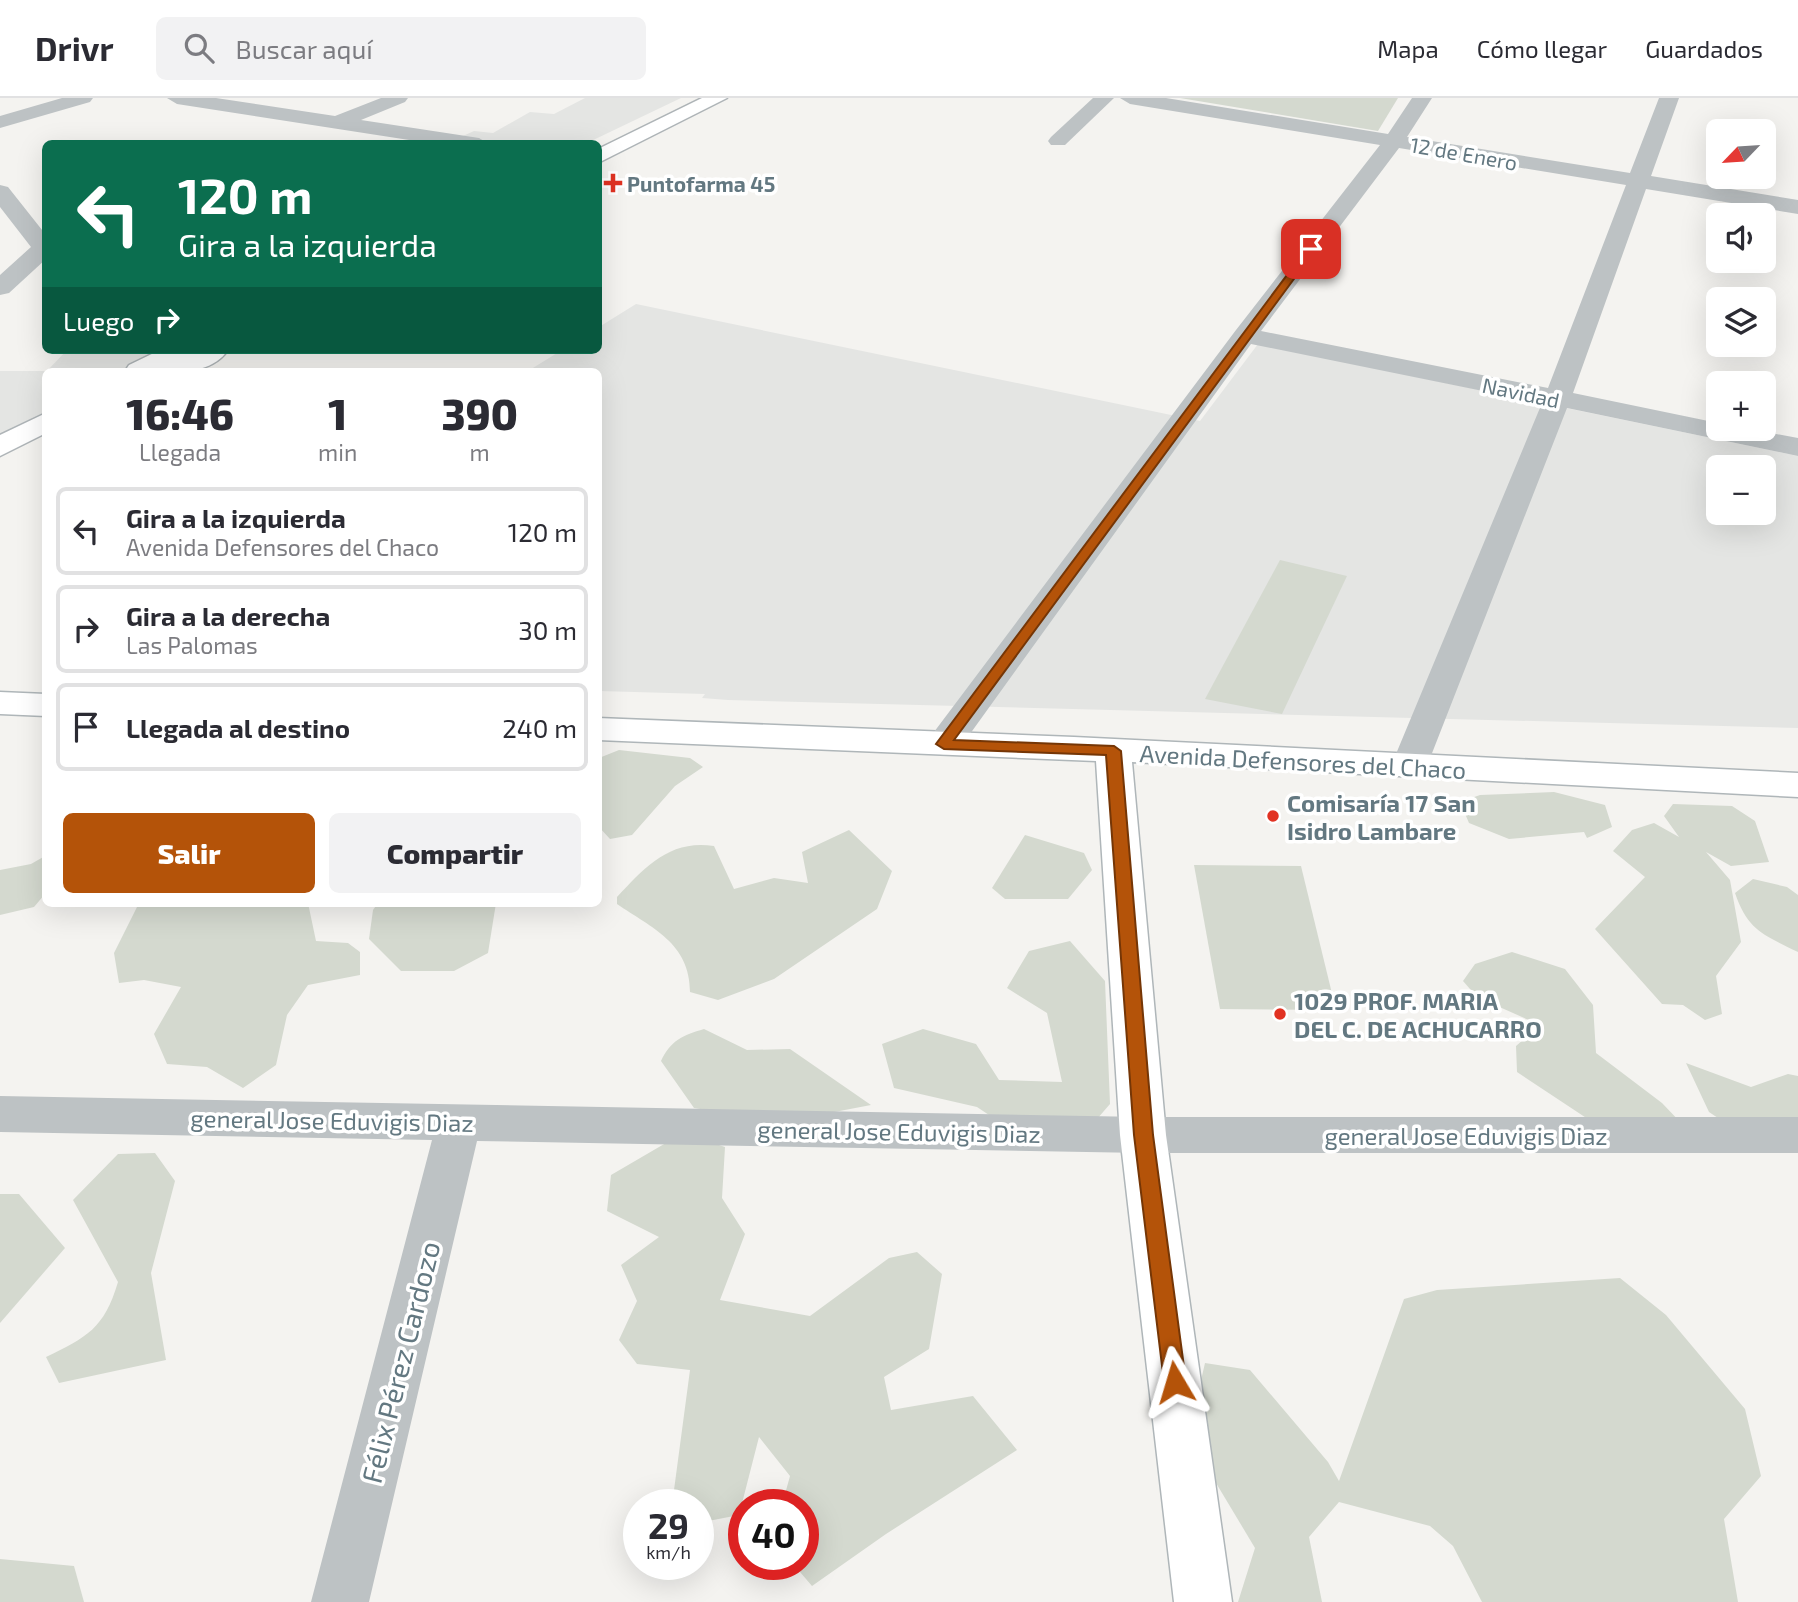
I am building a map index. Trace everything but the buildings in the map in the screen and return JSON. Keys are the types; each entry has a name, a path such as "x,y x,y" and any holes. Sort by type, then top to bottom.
{"main road":[{"path":"602,142 692,98"},
{"path":"602,155 717,98"},
{"path":"144,368 172,354"},
{"path":"179,368 207,354"},
{"path":"0,447 42,423"},
{"path":"0,464 42,441"},
{"path":"0,703 42,705"},
{"name":"Avenida Defensores del Chaco","path":"602,729 1798,785"},
{"path":"1114,751 1143,1135 1203,1602"}],"street":[{"path":"0,122 83,98"},
{"path":"177,98 454,140"},
{"path":"338,122 398,98"},
{"path":"1058,141 1104,98"},
{"name":"12 de Enero","path":"1130,98 1637,183 1798,207"},
{"path":"944,744 1245,335 1393,142 1422,98"},
{"path":"1409,766 1557,399 1669,98"},
{"path":"345,140 377,128"},
{"path":"0,192 42,251"},
{"path":"0,288 9,269 42,256"},
{"name":"Navidad","path":"1245,335 1798,447"},
{"name":"general Jose Eduvigis Diaz","path":"0,1114 1143,1135 1798,1135"},
{"name":"Félix Pérez Cardozo","path":"340,1602 459,1123"}],"shaded area":[{"path":"585,98 681,98 593,140 454,140 474,131 493,133 530,112 554,114"},
{"path":"1180,98 1398,98 1378,131"},
{"path":"636,304 1200,421 1258,344 1706,437 1706,441 1726,441 1798,456 1798,728 728,700 702,698 705,694 602,691 602,368 533,368 556,354 602,354 602,325"},
{"path":"63,354 165,354 137,368 50,368"},
{"path":"0,371 42,371 42,416 0,438"},
{"path":"1280,560 1347,576 1282,714 1205,699"},
{"path":"619,750 690,758 703,767 675,786 632,835 610,839 602,830 602,757"},
{"path":"1554,792 1605,805 1612,827 1587,838 1584,832 1509,839 1469,823 1460,802 1480,795"},
{"path":"1673,804 1732,806 1755,821 1769,862 1731,866 1706,852 1730,880 1741,942 1716,976 1722,1014 1705,1020 1683,1005 1662,1004 1595,929 1645,877 1613,851 1632,830 1654,823 1679,837 1664,816"},
{"path":"849,830 892,871 877,909 774,979 718,1000 690,992 684,961 676,949 655,929 617,904 617,897 648,866 671,851 698,845 714,846 734,889 774,878 808,883 802,852"},
{"path":"1025,835 1084,853 1092,870 1068,899 1005,899 992,888"},
{"path":"42,858 42,898 34,907 0,915 0,870 31,864"},
{"path":"1194,865 1301,866 1336,1010 1220,1009"},
{"path":"1753,879 1787,887 1798,895 1798,952 1767,936 1746,916 1735,893"},
{"path":"137,907 309,907 316,941 348,943 360,952 360,975 308,985 287,1015 276,1065 243,1088 207,1067 167,1064 154,1034 181,987 144,980 119,983 114,953"},
{"path":"375,907 495,907 488,953 454,971 401,971 369,939"},
{"path":"1070,941 1105,981 1110,1104 1097,1119 1004,1125 977,1107 894,1088 882,1044 923,1029 976,1044 999,1080 1062,1082 1047,1013 1007,988 1029,951"},
{"path":"1512,952 1565,969 1593,1005 1596,1053 1662,1103 1684,1126 1609,1133 1517,1072 1516,1046 1540,1025 1477,997 1463,981 1475,964"},
{"path":"704,1029 747,1050 790,1049 871,1105 782,1122 694,1108 661,1061 678,1040"},
{"path":"1686,1063 1751,1087 1788,1074 1798,1076 1798,1128 1730,1126 1709,1112"},
{"path":"683,1133 725,1147 722,1198 745,1234 720,1300 810,1316 889,1258 917,1252 942,1274 929,1349 884,1377 891,1410 973,1396 1017,1450 886,1534 812,1586 807,1580 819,1580 819,1489 786,1489 790,1476 759,1437 746,1489 728,1489 728,1517 714,1520 714,1489 674,1489 690,1370 637,1364 619,1340 637,1301 621,1265 659,1237 607,1211 611,1175"},
{"path":"155,1153 175,1181 151,1273 166,1360 59,1383 46,1357 92,1330 107,1311 118,1282 73,1200 118,1154"},
{"path":"0,1194 19,1194 65,1248 0,1323"},
{"path":"1620,1278 1666,1315 1745,1409 1761,1476 1724,1519 1738,1602 1482,1602 1453,1546 1430,1526 1339,1502 1309,1537 1322,1602 1238,1602 1255,1548 1195,1448 1190,1428 1205,1363 1250,1370 1328,1462 1339,1481 1404,1299 1437,1290"},
{"path":"0,1559 74,1566 84,1602 0,1602"}],"place":[{"name":"Puntofarma 45","path":"613,183"},
{"name":"Comisaría 17 San Isidro Lambare","path":"1273,816"},
{"name":"1029 PROF. MARIA DEL C. DE ACHUCARRO","path":"1280,1014"}],"route":[{"path":"1175,1382 1143,1135 1114,751 944,744 1311,249"}]}
